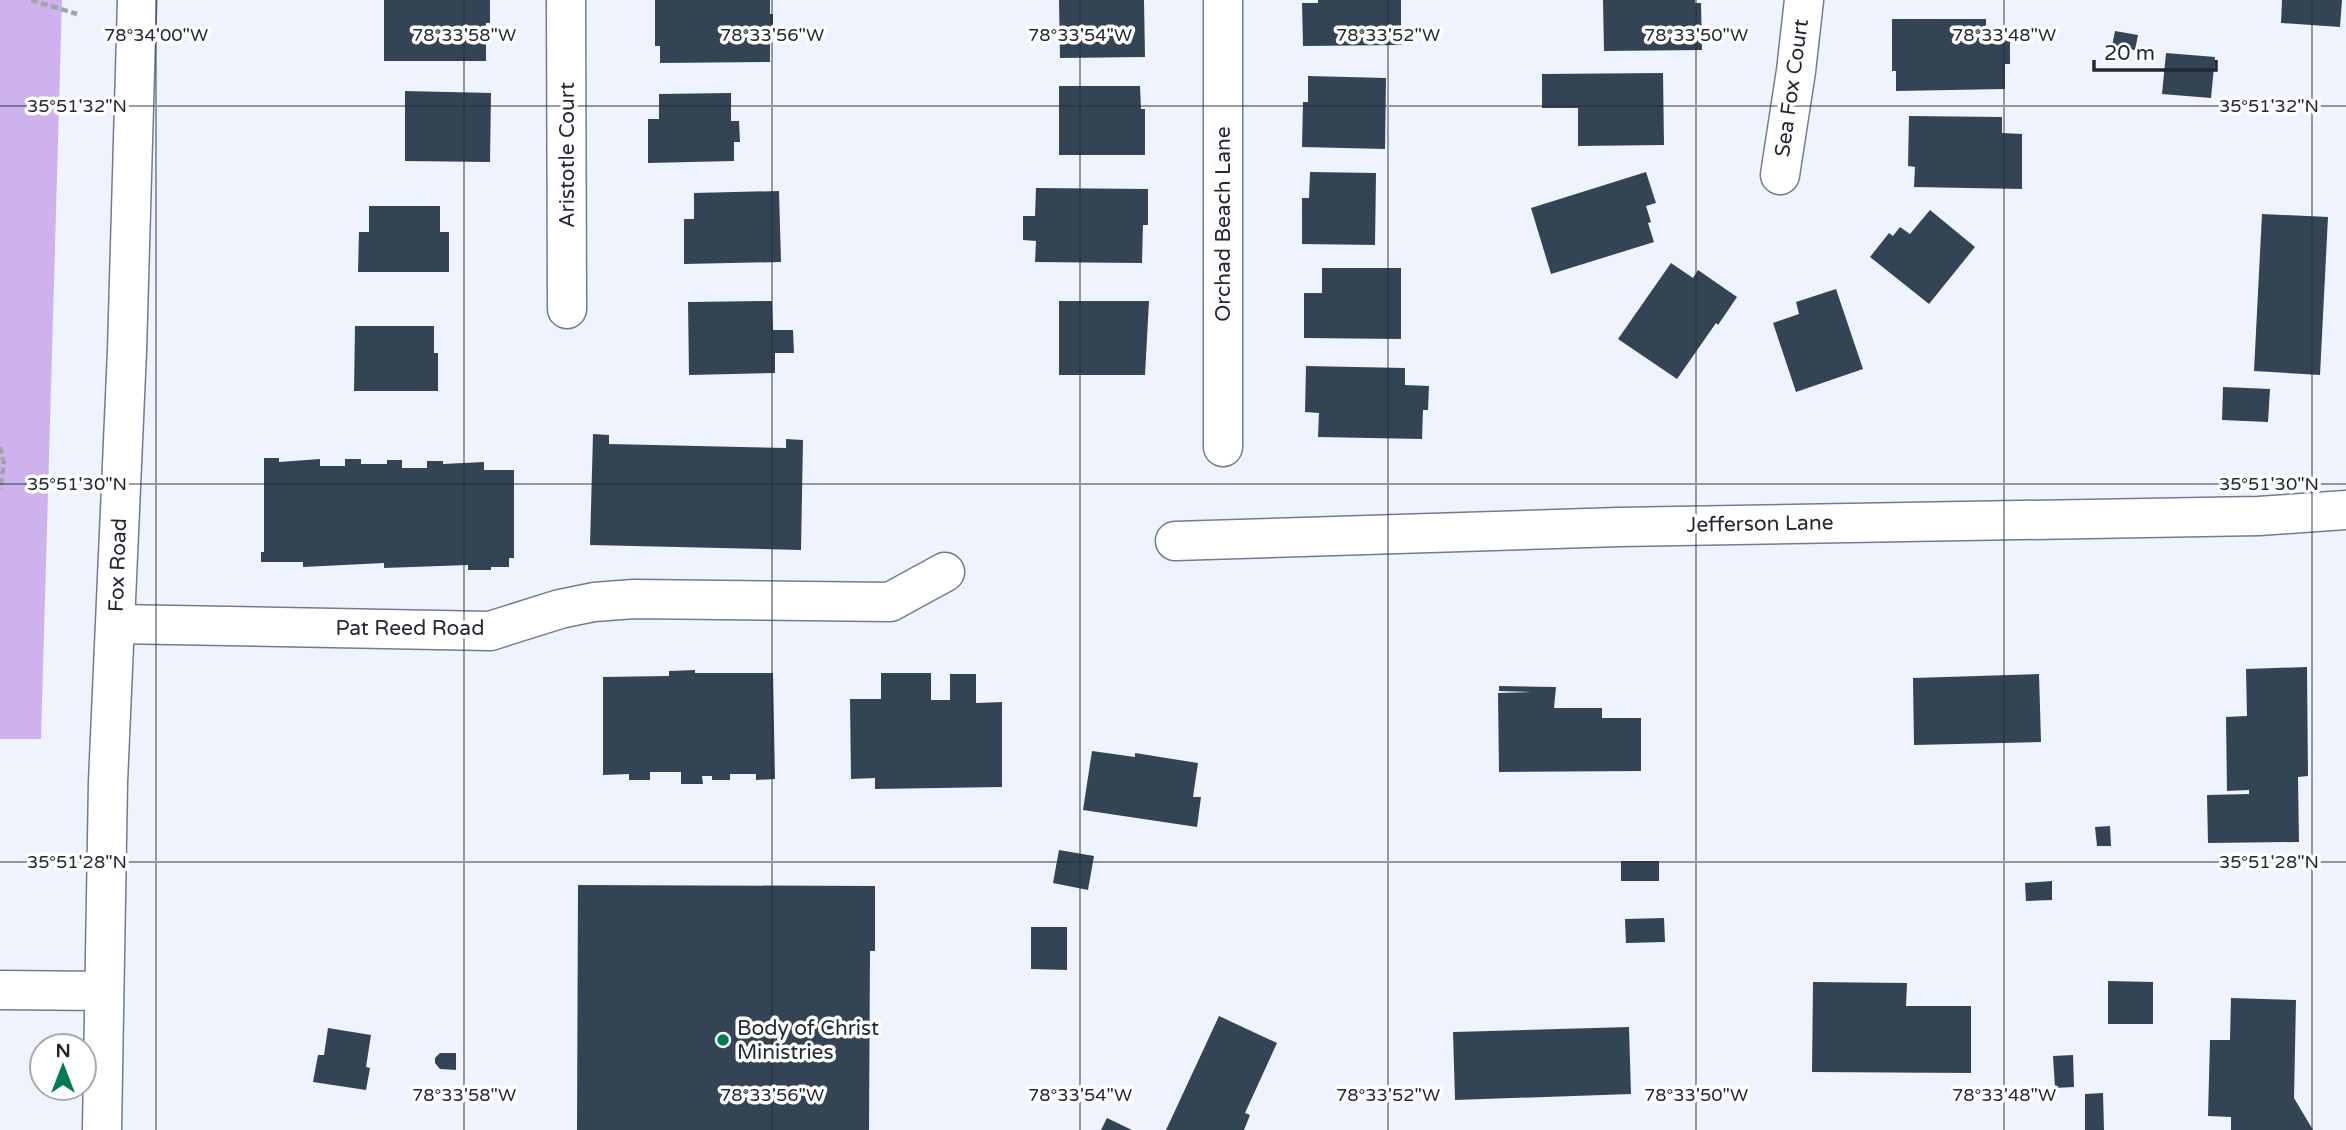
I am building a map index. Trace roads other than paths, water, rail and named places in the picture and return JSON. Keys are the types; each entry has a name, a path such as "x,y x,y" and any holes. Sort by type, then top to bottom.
{"street":[{"name":"Fox Road","path":"102,1130 108,782 127,351 137,0"},
{"name":"Aristotle Court","path":"566,0 567,309"},
{"name":"Orchad Beach Lane","path":"1223,0 1223,447"},
{"name":"Sea Fox Court","path":"1780,175 1804,0"},
{"name":"Jefferson Lane","path":"1175,541 1633,527 2259,516 2346,510"},
{"name":"Pat Reed Road","path":"116,624 490,631 594,602 634,599 890,602 945,572"},
{"path":"0,990 103,991"}],"place":[{"name":"Body of Christ Ministries","path":"723,1040"}]}
